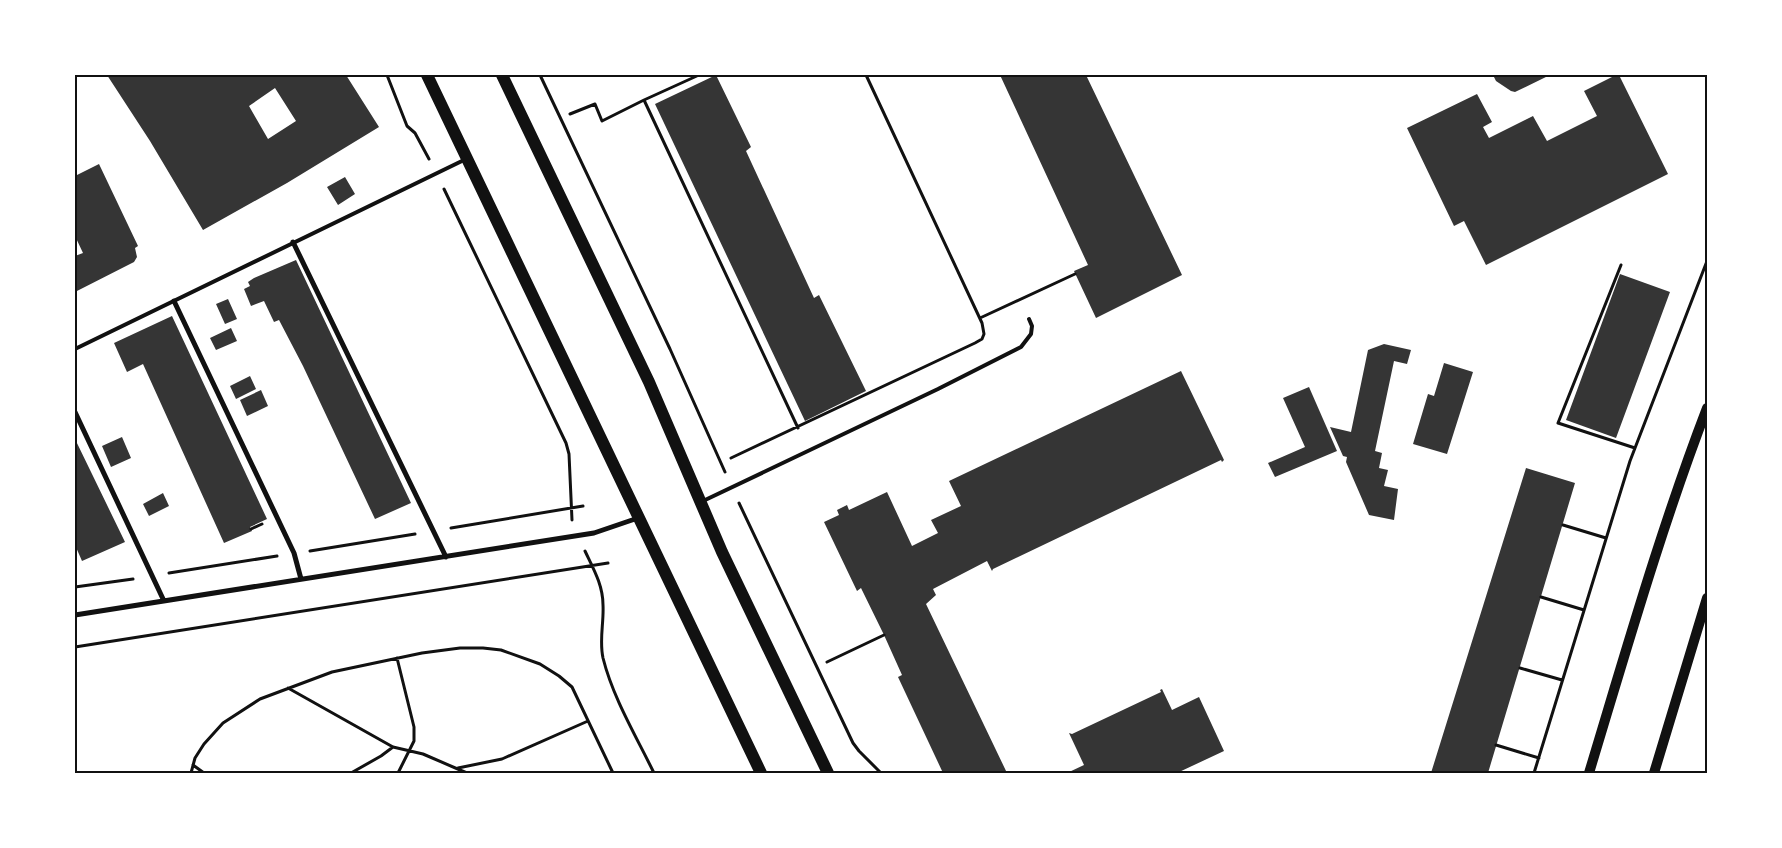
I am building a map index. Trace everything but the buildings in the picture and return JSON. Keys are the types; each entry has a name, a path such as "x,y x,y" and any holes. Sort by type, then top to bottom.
{"main road":[{"path":"427,75 761,773"},
{"path":"502,75 649,382 722,552 828,773"},
{"path":"1589,773 1662,533 1707,408"},
{"path":"1654,773 1707,598"}],"street":[{"path":"293,242 446,557"},
{"path":"174,301 294,553 301,579"},
{"path":"75,412 164,601"},
{"path":"75,615 578,536 603,531 639,518"}],"lane":[{"path":"75,349 467,158"},
{"path":"700,502 1021,347 1031,334 1032,326 1029,319"}],"path":[{"path":"387,75 407,126 415,133 436,173 566,443 569,454 572,523 592,566 603,598 601,638 603,658 616,696 654,773"},
{"path":"540,75 853,743 881,773"},
{"path":"570,114 594,104 602,121 699,75"},
{"path":"731,458 798,428 982,339 984,330 980,318 866,75"},
{"path":"644,100 798,428"},
{"path":"1534,773 1635,448 1707,261"},
{"path":"1621,265 1558,423 1635,448"},
{"path":"980,318 1075,274"},
{"path":"75,587 583,506"},
{"path":"1563,525 1606,538"},
{"path":"75,647 608,563"},
{"path":"1541,597 1584,610"},
{"path":"828,662 884,635"},
{"path":"191,773 195,758 222,723 260,699 332,672 396,658 460,648 501,650 540,664 559,676 572,687 613,773"},
{"path":"396,658 414,727 414,741 411,750 398,773"},
{"path":"1520,668 1562,680"},
{"path":"287,688 393,747 423,754 467,773"},
{"path":"457,768 502,760 588,721"},
{"path":"1496,746 1539,758"},
{"path":"351,773 393,747"},
{"path":"193,765 204,773"}]}
